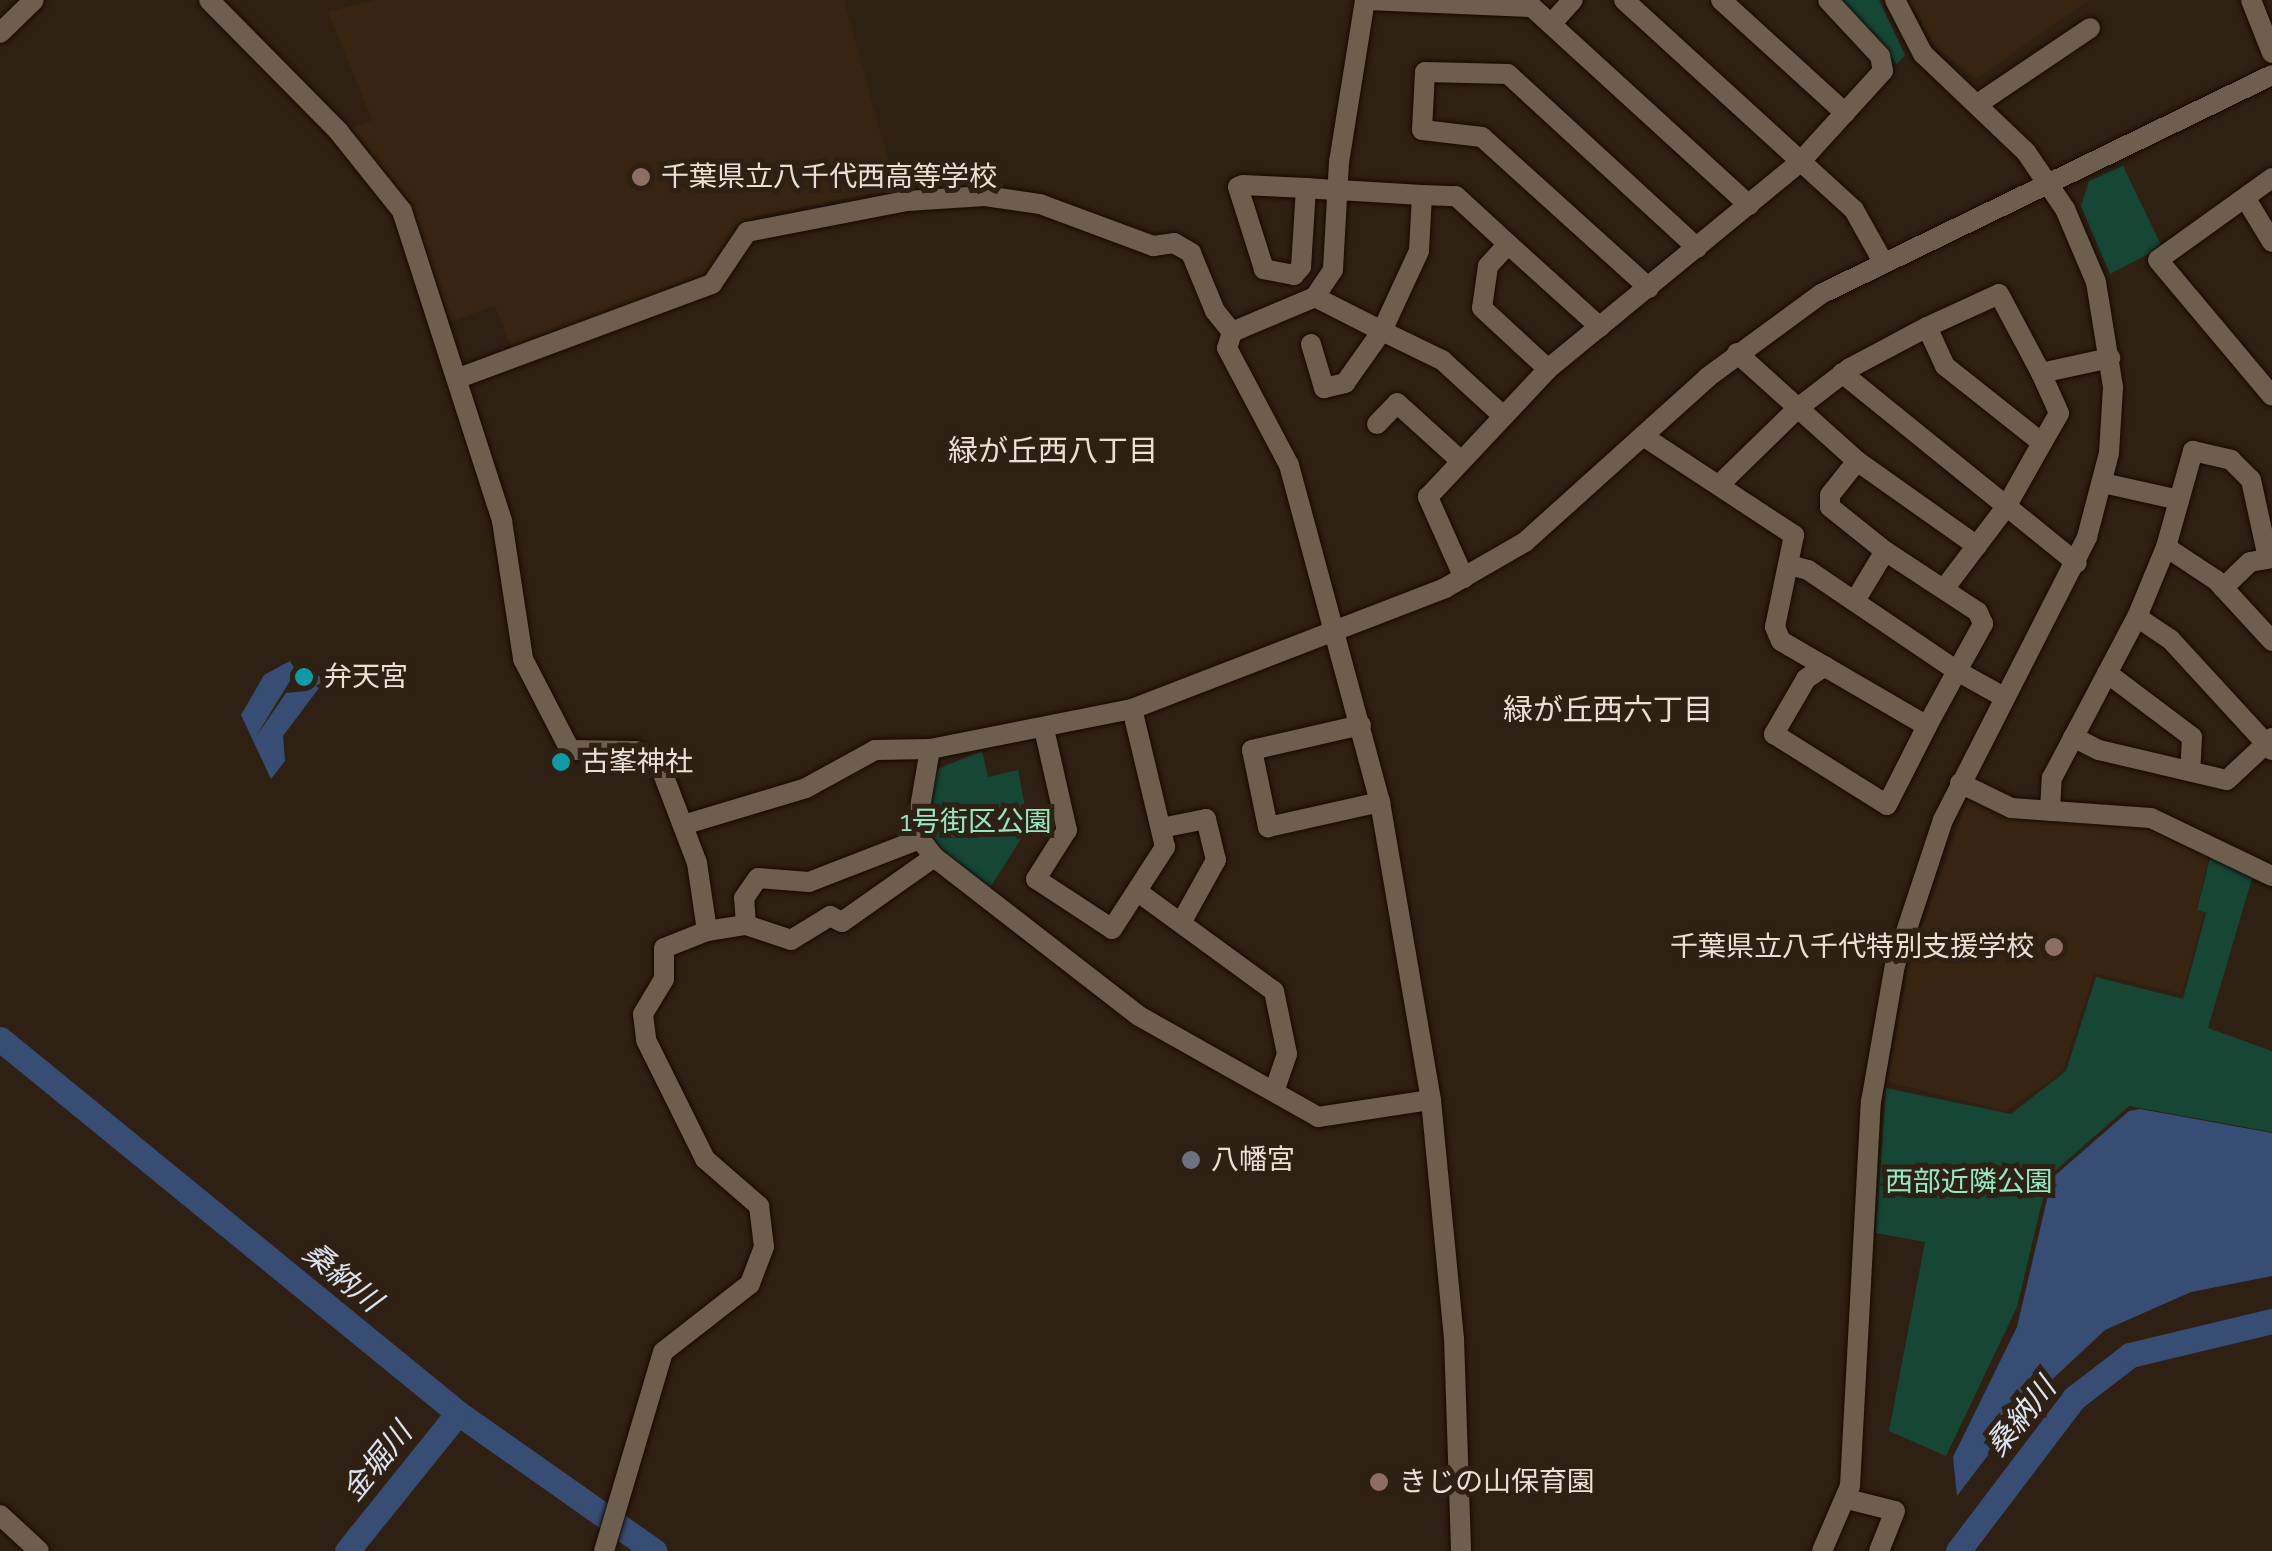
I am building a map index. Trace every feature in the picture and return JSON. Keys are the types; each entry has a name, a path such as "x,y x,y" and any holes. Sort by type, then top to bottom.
{"street":[{"path":"0,33 34,0"},
{"path":"209,0 351,145 402,211 461,382 502,521 523,659 570,750 636,751 660,766 697,863 707,931"},
{"path":"1461,1551 1454,1338 1432,1100 1380,802 1338,631 1289,465 1227,348 1232,332 1316,296 1336,255 1338,190 1365,0 1532,7 1749,205"},
{"path":"1552,23 1573,0"},
{"path":"1624,0 1854,210 1882,260"},
{"path":"1721,0 1845,113"},
{"path":"1464,578 1427,502 1460,461 1548,369 1800,161 1884,64 1828,0"},
{"path":"1822,1551 1847,1499 1865,1176 1883,1020 1916,896 1960,784 2077,563 2104,483 2110,358 2084,249 2048,182 1979,104 1922,54 1895,0"},
{"path":"2250,0 2272,53"},
{"path":"1979,104 2090,28"},
{"path":"1648,288 1482,137 1422,130 1424,72 1508,74 1697,248"},
{"path":"683,825 806,788 876,750 930,749 1044,730 1132,709 1338,631 1464,578 1525,542 1737,353 1882,260 2272,75"},
{"path":"2271,392 2158,260 2272,178"},
{"path":"1306,188 1302,267 1294,275 1274,275 1264,269 1235,193 1244,185 1306,188 1422,195 1456,196 1600,327"},
{"path":"1311,344 1324,388 1346,382 1382,331 1418,251 1422,195"},
{"path":"461,382 712,284 747,232 907,201 985,196 1040,204 1153,246 1174,243 1191,253 1215,312 1232,332"},
{"path":"2246,199 2272,242"},
{"path":"1508,244 1488,266 1482,308 1548,369"},
{"path":"1720,484 1798,408 1842,373 1999,294 2059,413 2006,507 1944,589"},
{"path":"1316,296 1442,360 1502,415"},
{"path":"1927,327 1946,366 2042,442"},
{"path":"1737,353 1856,461 1977,546"},
{"path":"2041,373 2110,358"},
{"path":"1842,373 2077,563"},
{"path":"1378,424 1397,403 1460,461"},
{"path":"1643,436 1790,529 1795,543 1776,634 1927,726"},
{"path":"2050,810 2052,778 2138,617 2166,547 2193,450 2230,460 2251,480 2270,558 2250,562 2223,588"},
{"path":"1824,666 1806,679 1774,734 1887,805 1983,618 1885,551 1828,500 1856,461"},
{"path":"2104,483 2178,500"},
{"path":"2166,547 2223,588 2272,641"},
{"path":"1855,601 1885,551"},
{"path":"1790,565 1855,601 1957,671 2004,698"},
{"path":"2073,736 2100,750 2234,778 2270,744 2170,639 2138,617"},
{"path":"2107,673 2192,737 2190,771"},
{"path":"1044,730 1067,830 1036,879 1112,929 1165,847 1132,709"},
{"path":"1361,726 1252,750 1268,826 1380,802"},
{"path":"930,749 920,839 934,857 1139,1016 1318,1117 1432,1100"},
{"path":"1960,784 2011,808 2152,818 2272,876"},
{"path":"1162,828 1206,819 1216,860 1181,923"},
{"path":"746,925 744,898 758,878 810,882 920,839"},
{"path":"604,1551 662,1352 750,1284 764,1247 759,1206 705,1160 646,1040 643,1014 664,980 664,948 707,931 746,925 791,940 830,916 842,922 934,857"},
{"path":"1138,892 1274,991 1288,1054 1274,1092"},
{"path":"1847,1499 1894,1511 1878,1551"},
{"path":"0,1515 40,1551"}],"shaded area":[{"name":"千葉県立八千代西高等学校","path":"374,0 844,0 896,189 757,216 709,276 514,354 495,306 450,322 409,205 349,129 372,120 328,12"},
{"path":"1908,0 2089,0 1976,79 1935,46"},
{"name":"千葉県立八千代特別支援学校","path":"1968,799 2150,825 2210,853 2196,910 2204,913 2182,994 2094,973 2063,1071 2006,1111 1887,1082 1909,963"}],"green space":[{"path":"1837,0 1879,0 1905,55 1897,64"},
{"path":"2123,166 2162,247 2110,274 2081,206 2089,181"},
{"name":"1号街区公園","path":"982,751 988,777 1018,770 1029,826 986,894 923,835 935,770"},
{"name":"西部近隣公園","path":"2211,854 2253,875 2208,1028 2272,1051 2272,1132 2129,1106 2048,1177 2017,1307 1946,1456 1889,1431 1925,1242 1876,1233 1886,1088 2011,1114 2066,1071 2096,977 2183,999 2206,913 2197,910"}],"water":[{"path":"290,661 296,671 255,738 286,693 307,691 319,675 322,684 283,736 285,761 271,779 241,715 264,675"},
{"path":"2140,1109 2272,1133 2272,1276 2191,1292 2105,1330 2029,1401 1957,1496 1953,1457 2017,1327 2052,1178 2129,1111"}],"waterway":[{"name":"桑納川","path":"0,1039 458,1413 654,1551"},
{"name":"桑納川","path":"1958,1551 2074,1398 2130,1355 2272,1321"},
{"name":"金堀川","path":"347,1551 458,1413"}],"place":[{"name":"千葉県立八千代西高等学校","path":"641,177"},
{"name":"弁天宮","path":"304,677"},
{"name":"古峯神社","path":"561,762"},
{"name":"千葉県立八千代特別支援学校","path":"2054,947"},
{"name":"八幡宮","path":"1191,1160"},
{"name":"きじの山保育園","path":"1379,1482"}],"district":[{"name":"緑が丘西八丁目","path":"1053,451"},
{"name":"緑が丘西六丁目","path":"1608,710"}]}
